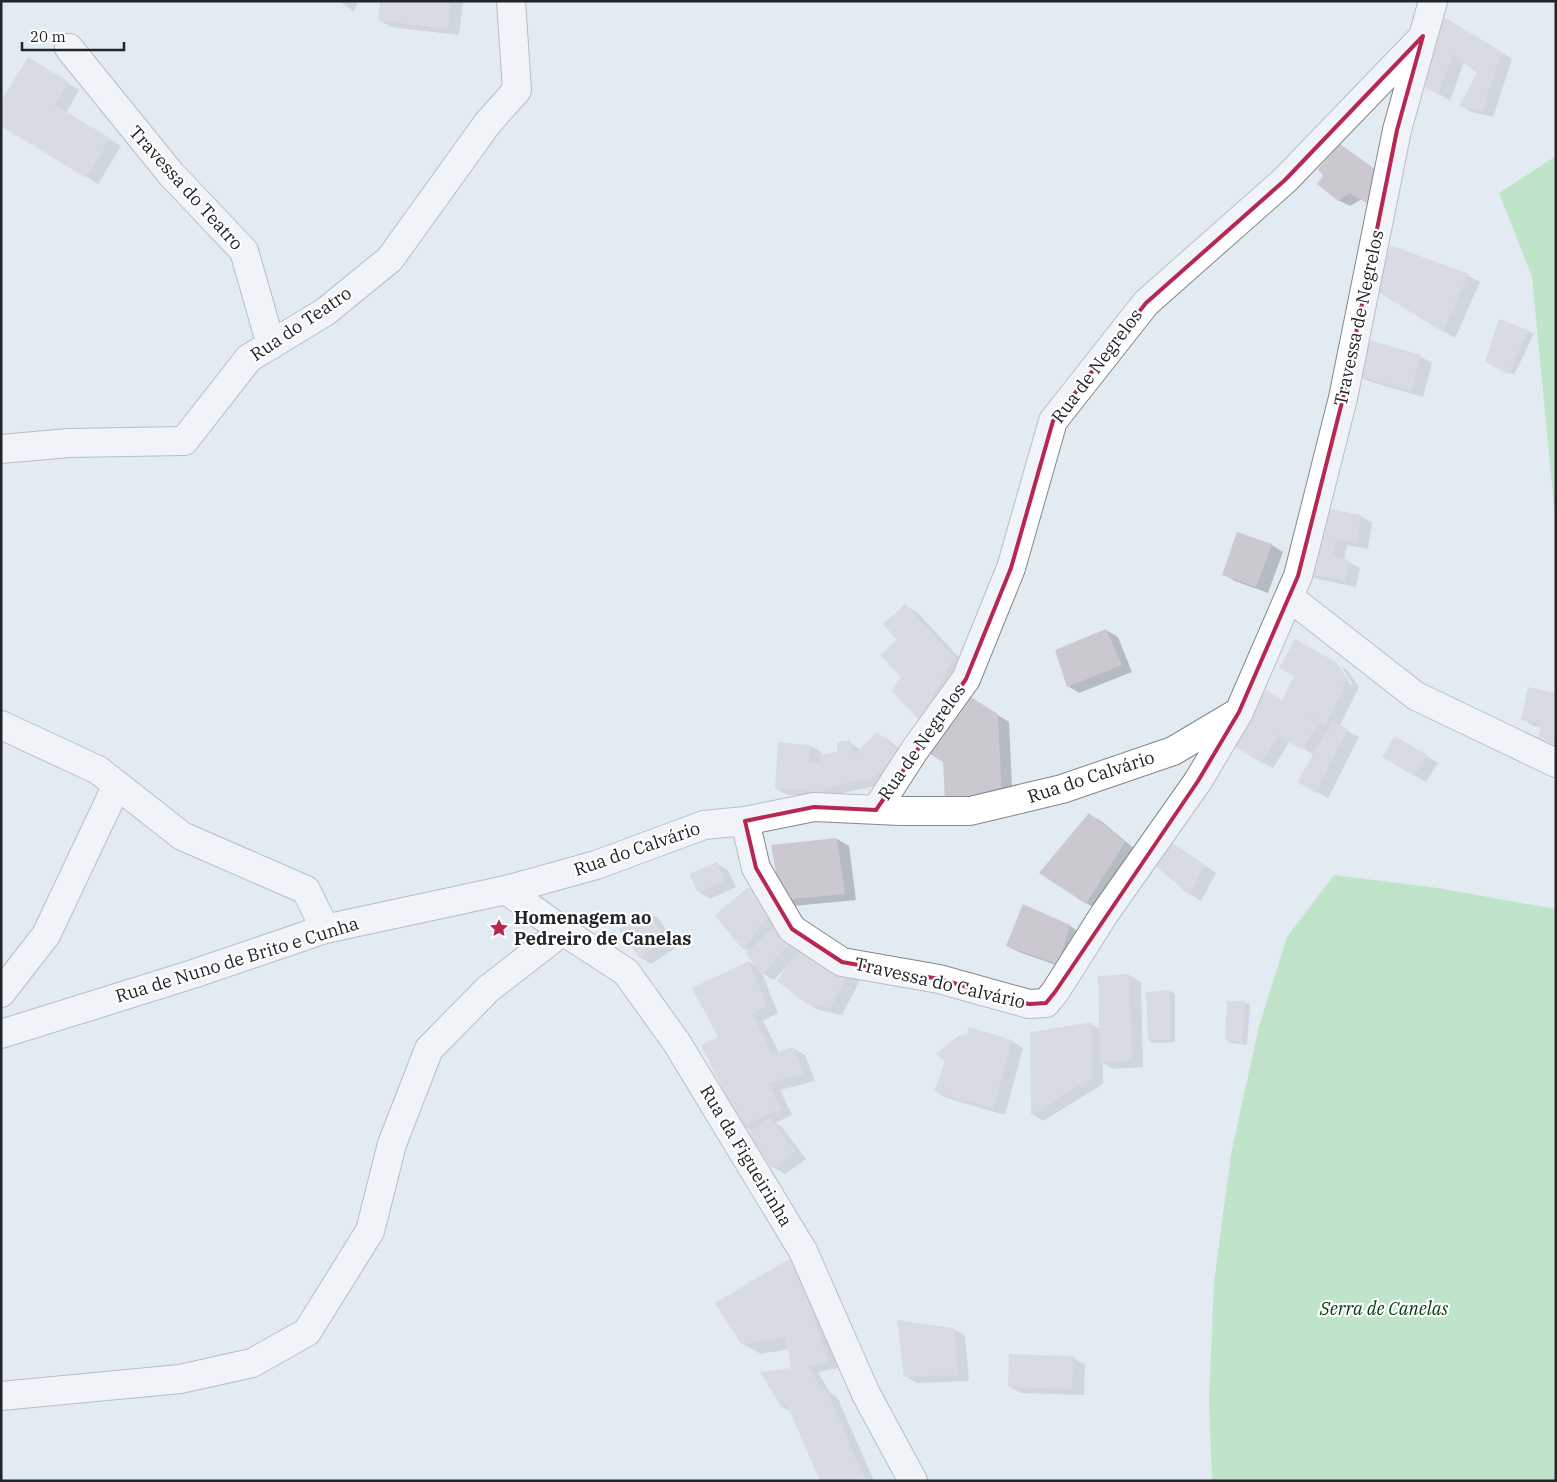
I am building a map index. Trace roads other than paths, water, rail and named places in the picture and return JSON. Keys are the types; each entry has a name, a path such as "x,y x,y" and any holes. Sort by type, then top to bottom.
{"street":[{"name":"Rua do Teatro","path":"1,449 69,443 184,441 249,358 325,312 390,259 487,124 517,90 511,1"},
{"name":"Rua de Negrelos","path":"876,810 914,751 966,679 1011,568 1053,421 1146,303 1285,180 1424,36 1433,1"},
{"name":"Travessa de Negrelos","path":"1289,597 1298,576 1343,398 1397,130 1424,36"},
{"name":"Travessa do Teatro","path":"69,48 171,174 244,251 271,345"},
{"path":"1239,712 1289,597 1416,696 1556,763"},
{"name":"Rua do Calvário","path":"506,890 596,865 704,825 745,821 814,807 970,812 1062,789 1173,751 1239,712"},
{"name":"Travessa do Calvário","path":"745,821 756,868 792,929 842,962 939,979 1029,1004 1046,1004 1105,913 1198,781 1239,712"},
{"path":"1,726 98,770 182,836 306,890 325,929"},
{"path":"1,993 46,935 117,785"},
{"name":"Rua de Nuno de Brito e Cunha","path":"1,1034 193,974 325,929 506,890"},
{"name":"Rua da Figueirinha","path":"506,890 563,931 626,972 678,1043 803,1251 866,1394 913,1481"},
{"path":"1,1396 189,1377 252,1363 307,1332 370,1231 392,1144 429,1049 488,989 563,931"}],"place":[{"name":"Homenagem ao Pedreiro de Canelas","path":"499,928"}],"park label":[{"name":"Serra de Canelas","path":"1384,1309"}]}
